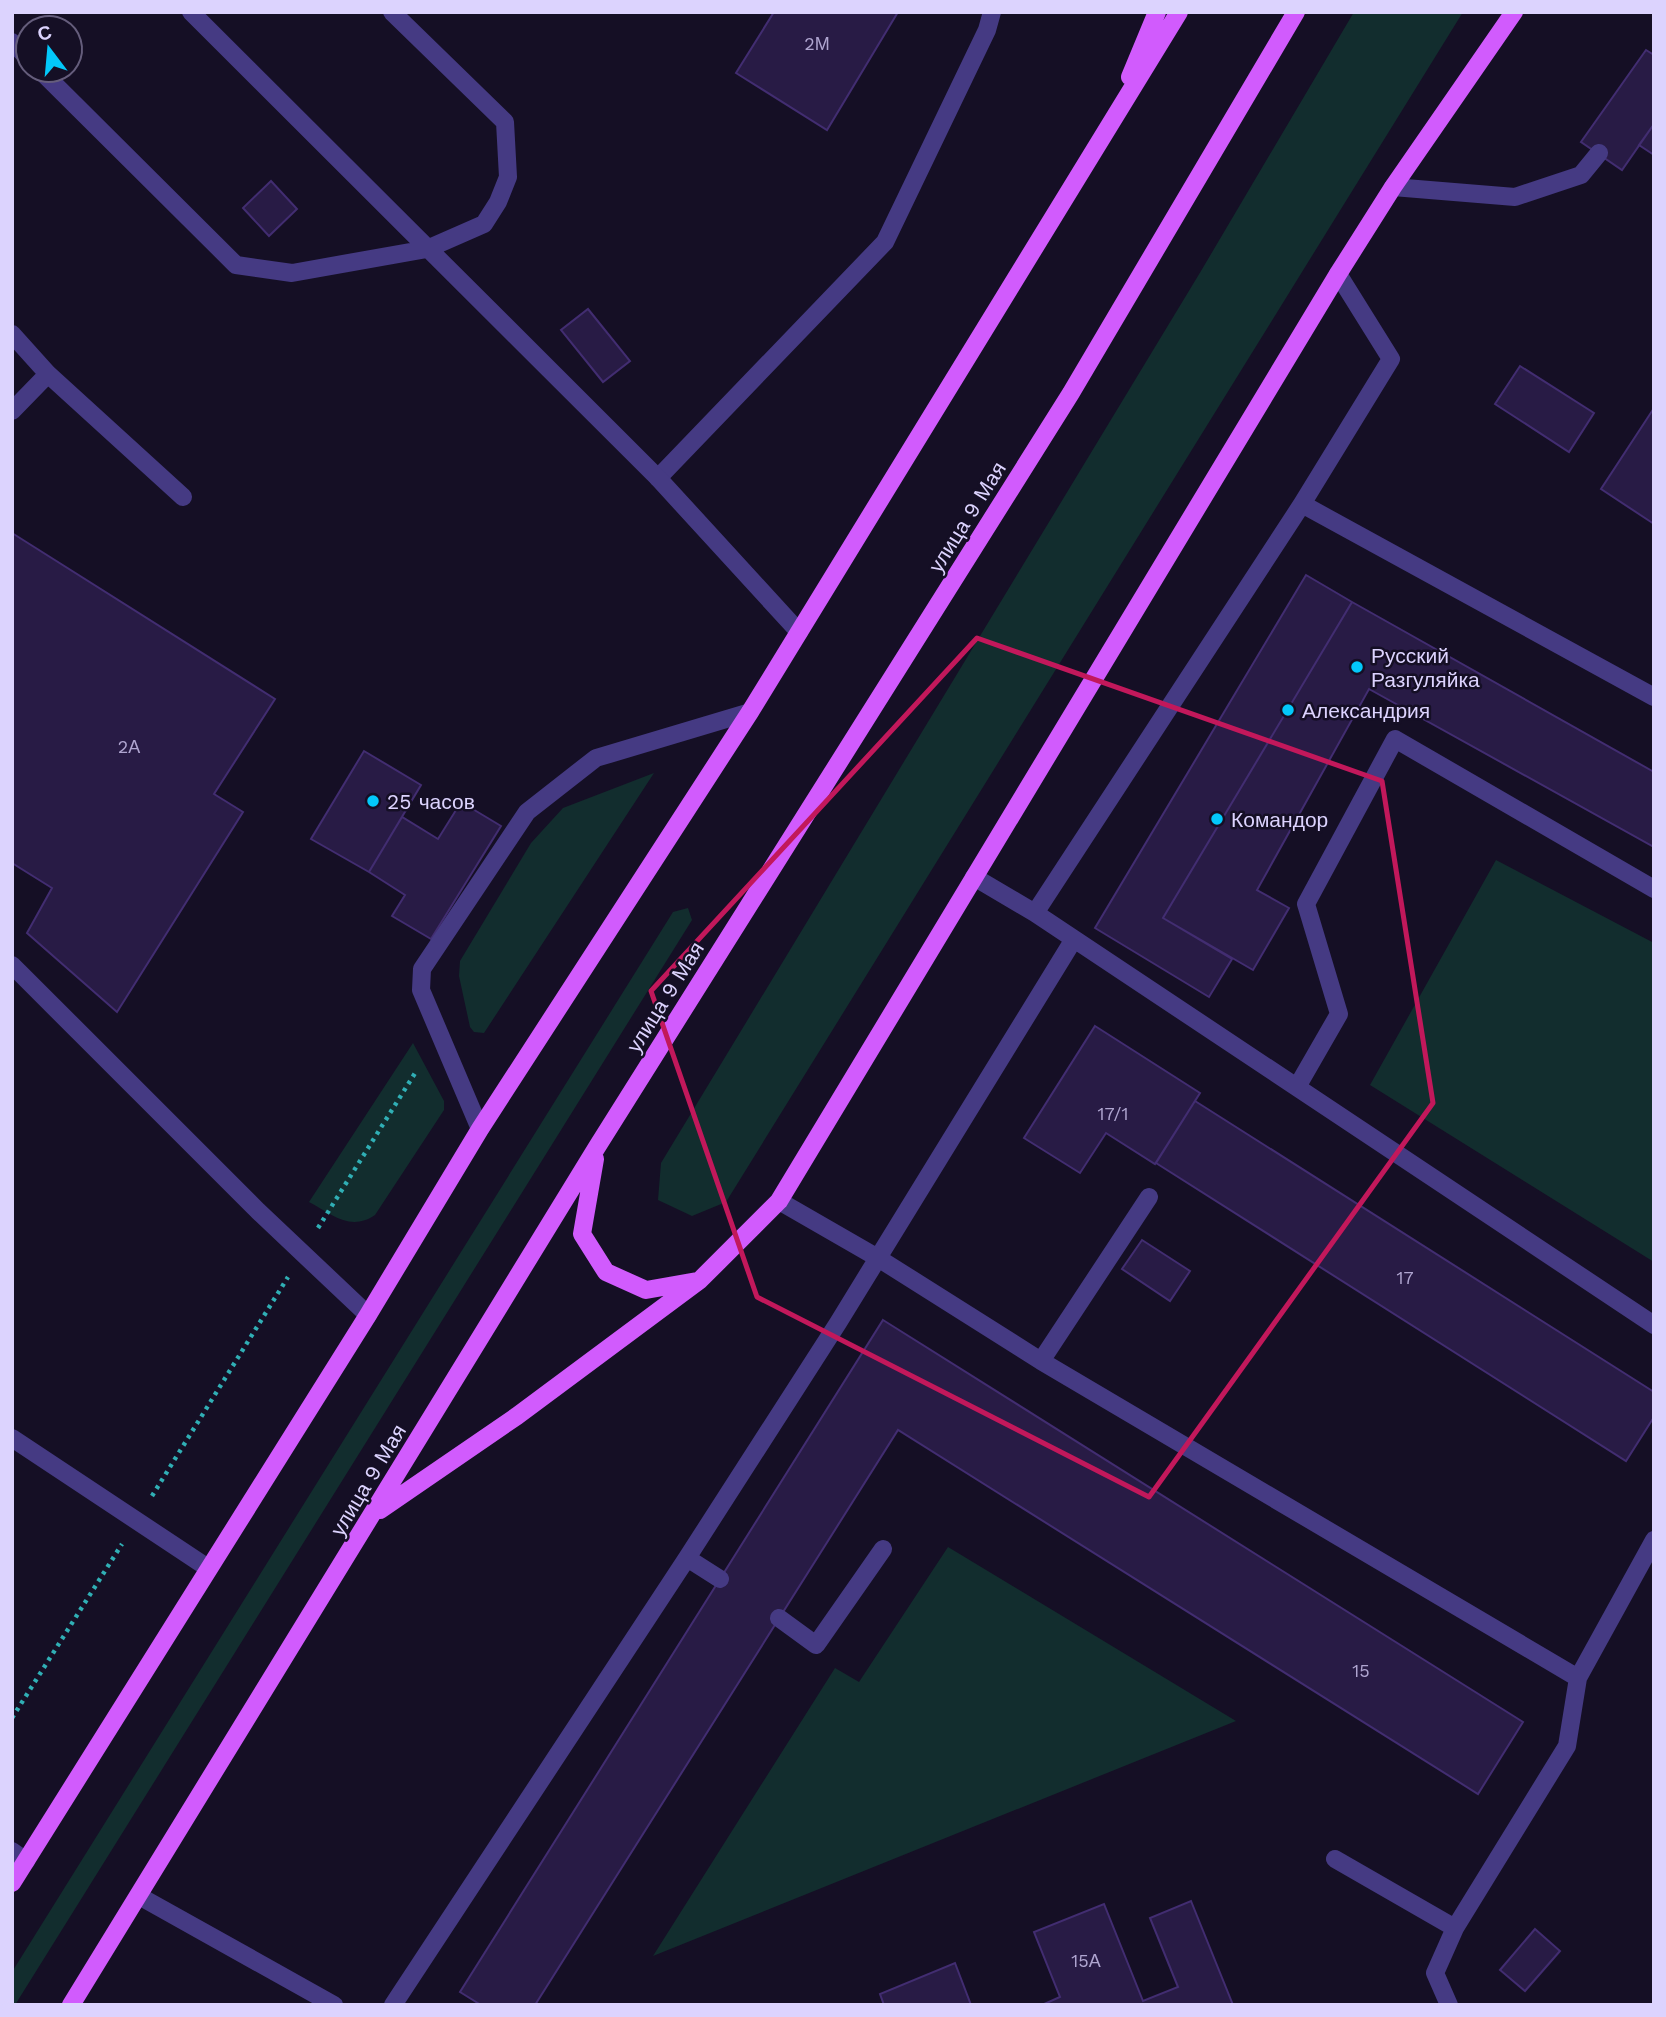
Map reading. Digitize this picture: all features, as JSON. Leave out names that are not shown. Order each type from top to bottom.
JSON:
[{"type":"main road","points":[[1104,136],[1157,12]]},
{"type":"main road","points":[[12,1883],[19,1856],[208,1568],[368,1315],[480,1129],[750,712],[1179,12]]},
{"type":"main road","name":"улица 9 Мая","points":[[71,2005],[597,1147],[1071,393],[1296,12]]},
{"type":"main road","points":[[374,1514],[517,1416],[700,1280],[779,1201],[1338,274],[1393,187],[1514,12]]},
{"type":"main road","points":[[597,1147],[582,1234],[606,1272],[646,1290],[700,1280]]},
{"type":"street","points":[[191,12],[658,478],[799,632]]},
{"type":"street","points":[[54,84],[236,265],[292,273],[427,249],[484,224],[498,202],[508,177],[505,122],[392,12]]},
{"type":"street","points":[[658,478],[885,242],[987,30],[992,12]]},
{"type":"street","points":[[1393,187],[1515,197],[1581,174],[1599,153]]},
{"type":"street","points":[[1035,913],[1302,504],[1391,359],[1338,274]]},
{"type":"street","points":[[12,334],[48,374],[183,497]]},
{"type":"street","points":[[12,411],[48,374]]},
{"type":"street","points":[[1302,504],[1654,697]]},
{"type":"street","points":[[480,1129],[421,990],[422,969],[527,812],[596,758],[750,712]]},
{"type":"street","points":[[1297,1087],[1339,1014],[1306,904],[1395,739],[1654,889]]},
{"type":"street","points":[[974,877],[1035,913],[1654,1325]]},
{"type":"street","points":[[399,2003],[878,1258],[1074,939]]},
{"type":"street","points":[[12,965],[258,1211],[368,1315]]},
{"type":"street","points":[[1041,1362],[1149,1197]]},
{"type":"street","points":[[779,1201],[878,1258],[1041,1362],[1578,1678]]},
{"type":"street","points":[[12,1438],[208,1568]]},
{"type":"street","points":[[1449,2005],[1435,1973],[1455,1928],[1567,1745],[1578,1678],[1654,1540]]},
{"type":"street","points":[[779,1618],[816,1644],[883,1549]]},
{"type":"street","points":[[687,1558],[720,1580]]},
{"type":"street","points":[[1335,1859],[1455,1928]]},
{"type":"street","points":[[139,1896],[334,2005]]},
{"type":"path","points":[[12,1718],[138,1520],[416,1070]]},
{"type":"highlighted area","points":[[977,638],[1382,781],[1433,1103],[1149,1497],[757,1297],[651,991]]},
{"type":"green space","points":[[1354,12],[1463,12],[726,1202],[692,1216],[658,1200],[661,1163],[1201,271]]},
{"type":"green space","points":[[654,773],[484,1033],[474,1032],[470,1027],[459,976],[460,961],[531,843],[563,808]]},
{"type":"green space","points":[[1496,860],[1654,943],[1654,1262],[1370,1085]]},
{"type":"green space","points":[[688,908],[692,920],[15,2005],[12,2005],[12,1972],[673,912]]},
{"type":"green space","points":[[413,1043],[444,1101],[444,1110],[375,1215],[357,1222],[333,1216],[309,1202]]},
{"type":"green space","points":[[948,1547],[1236,1721],[653,1956],[835,1668],[859,1682]]},
{"type":"building","points":[[774,12],[898,12],[827,130],[736,73]]},
{"type":"building","points":[[1646,50],[1654,55],[1654,124],[1622,170],[1581,142]]},
{"type":"building","points":[[1654,124],[1654,155],[1639,145]]},
{"type":"building","points":[[271,181],[297,209],[269,236],[243,208]]},
{"type":"building","points":[[588,309],[630,361],[603,382],[561,330]]},
{"type":"building","points":[[1520,366],[1594,413],[1569,452],[1495,404]]},
{"type":"building","points":[[1654,408],[1654,524],[1601,489]]},
{"type":"building","points":[[12,533],[275,699],[214,794],[243,812],[117,1012],[27,933],[52,888],[12,863]]},
{"type":"building","points":[[1306,575],[1352,602],[1163,918],[1232,959],[1209,997],[1095,928]]},
{"type":"building","points":[[1352,602],[1654,772],[1654,847],[1369,689],[1257,890],[1289,908],[1253,970],[1163,918]]},
{"type":"building","name":"25 часов","points":[[364,751],[421,785],[369,872],[311,839]]},
{"type":"building","points":[[461,802],[501,826],[431,939],[392,916],[405,895],[369,872],[402,817],[438,839]]},
{"type":"building","points":[[1095,1026],[1200,1093],[1155,1164],[1106,1133],[1080,1173],[1024,1138]]},
{"type":"building","points":[[1195,1101],[1654,1392],[1654,1417],[1626,1461],[1156,1163]]},
{"type":"building","points":[[1142,1240],[1190,1271],[1170,1301],[1122,1269]]},
{"type":"building","points":[[883,1320],[1523,1722],[1478,1794],[898,1430],[535,2005],[481,2005],[460,1992]]},
{"type":"building","points":[[1191,1901],[1233,2005],[1042,2005],[1060,1997],[1034,1932],[1104,1904],[1143,2001],[1178,1987],[1150,1918]]},
{"type":"building","points":[[1535,1929],[1560,1951],[1525,1991],[1500,1970]]},
{"type":"building","points":[[955,1963],[971,2005],[884,2005],[880,1994]]},
{"type":"place","name":"Русский Разгуляйка","points":[[1357,667]]},
{"type":"place","name":"Александрия","points":[[1288,710]]},
{"type":"place","name":"25 часов","points":[[373,801]]},
{"type":"place","name":"Командор","points":[[1217,819]]}]
